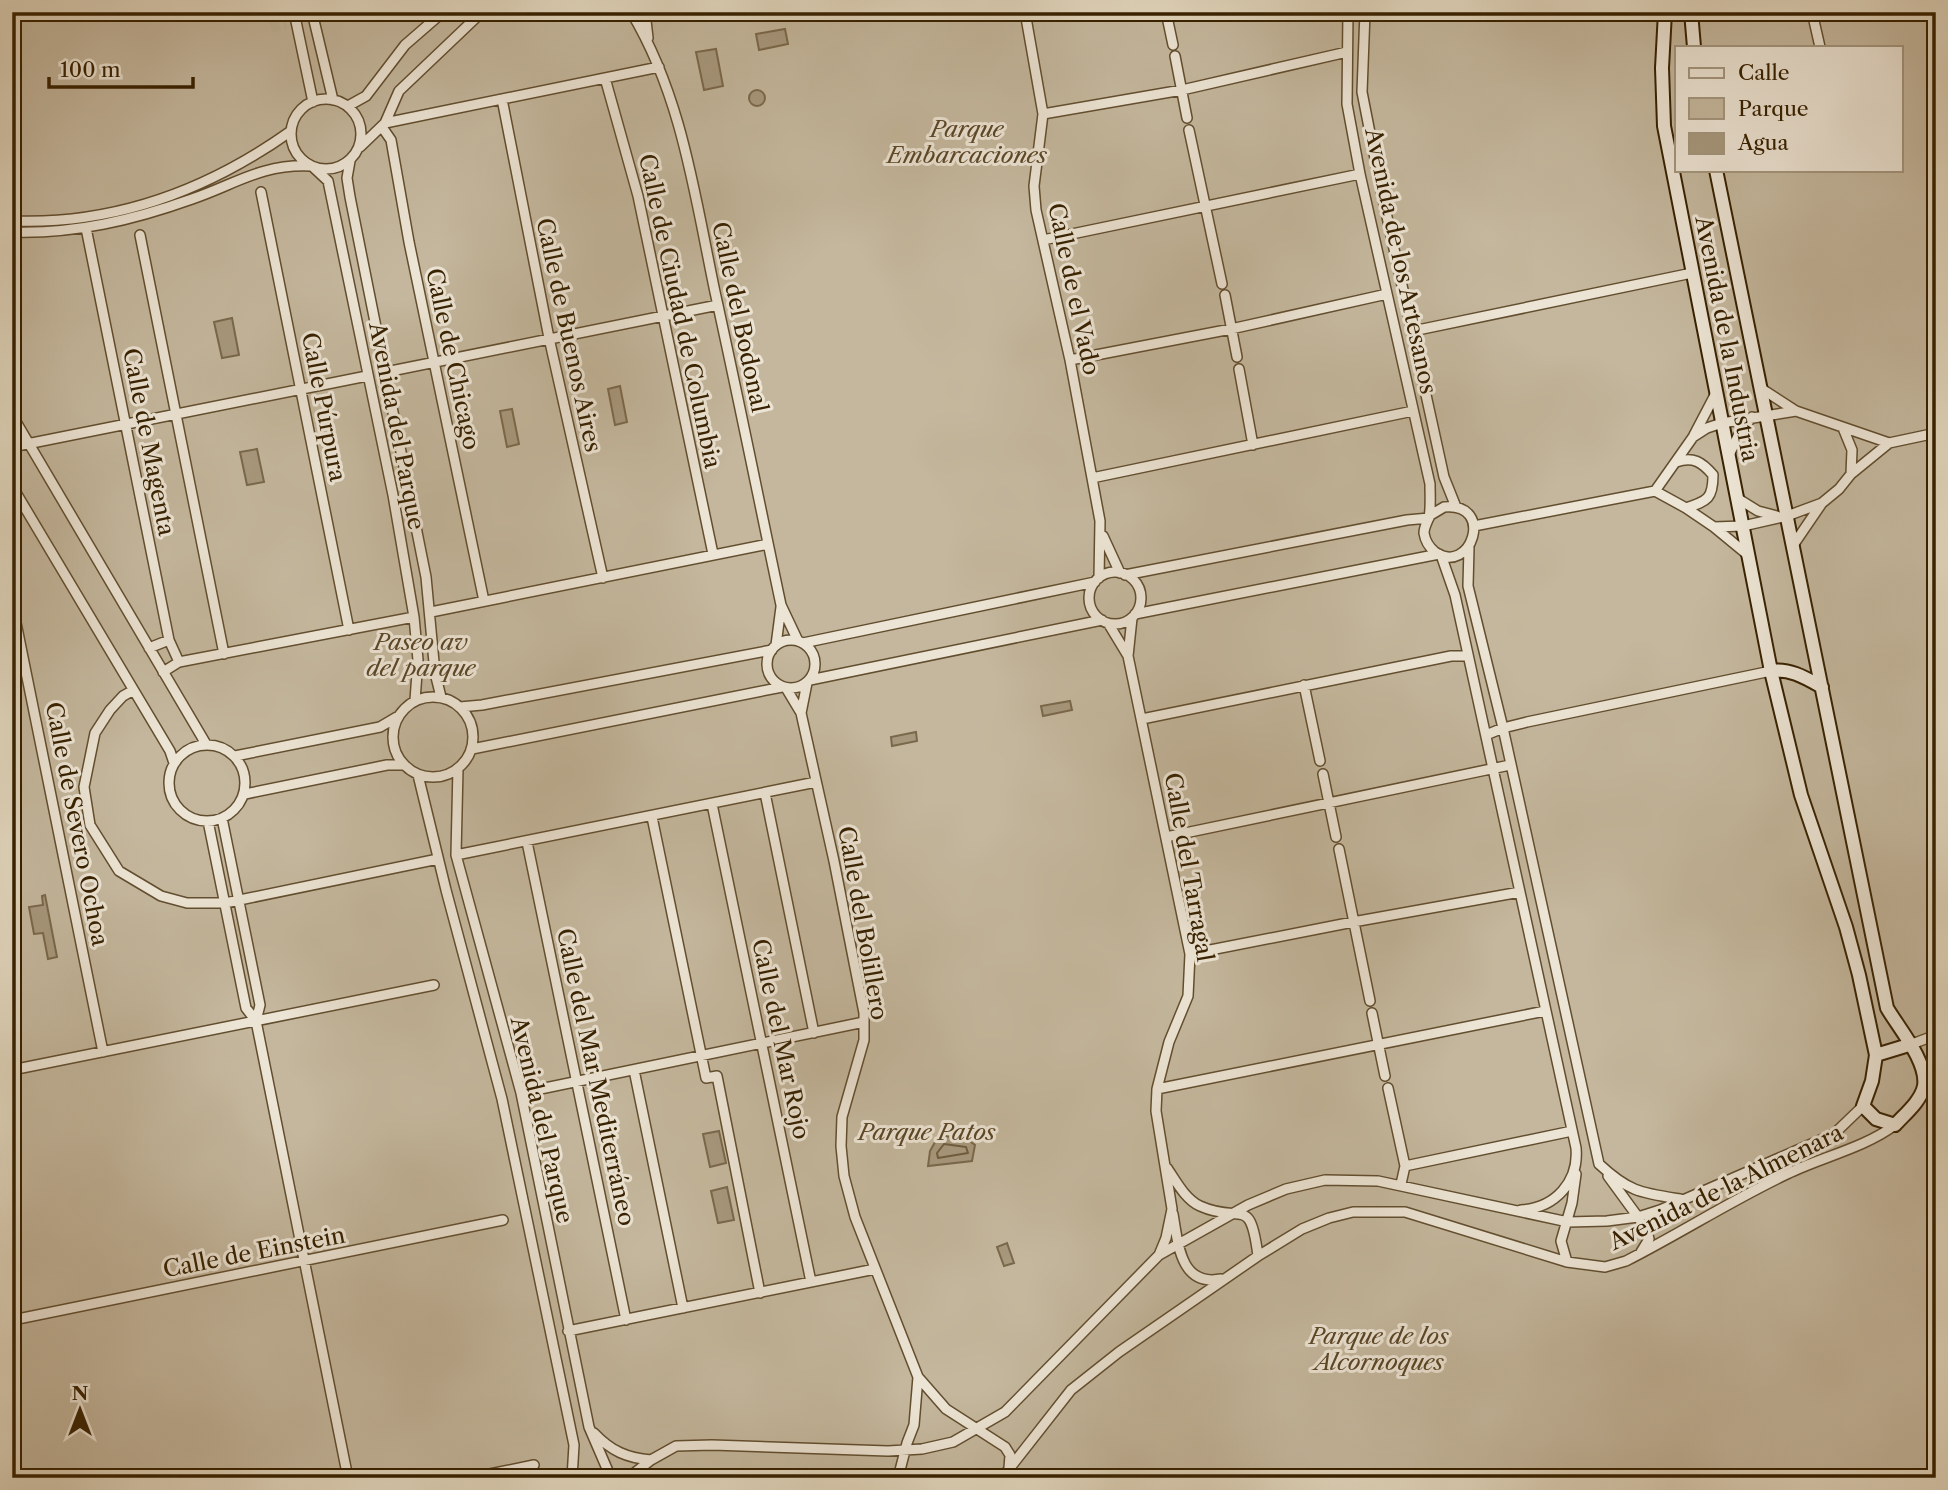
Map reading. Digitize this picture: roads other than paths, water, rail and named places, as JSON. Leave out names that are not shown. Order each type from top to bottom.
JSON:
[{"type":"street","points":[[312,12],[333,100]]},
{"type":"street","points":[[348,106],[366,96],[405,45],[443,12]]},
{"type":"street","points":[[12,232],[58,232],[86,228],[160,210],[262,170],[288,166],[332,169],[350,161],[359,148],[384,125],[399,92],[482,12]]},
{"type":"street","name":"Calle del Bodonal","points":[[631,12],[648,40],[659,66],[685,145],[781,605],[801,642]]},
{"type":"street","name":"Calle del Bodonal","points":[[645,12],[648,40]]},
{"type":"street","name":"Calle de el Vado","points":[[1025,12],[1043,114],[1034,186],[1036,210],[1070,360],[1101,531]]},
{"type":"street","points":[[1166,12],[1172,45]]},
{"type":"street","name":"Avenida de los Artesanos","points":[[1348,12],[1348,104],[1360,174],[1430,484],[1429,517]]},
{"type":"street","name":"Avenida de los Artesanos","points":[[1365,12],[1362,92],[1444,477],[1456,507]]},
{"type":"street","name":"Avenida de la Industria","points":[[1665,12],[1662,68],[1664,126],[1771,671],[1801,795],[1860,975],[1876,1055]]},
{"type":"street","points":[[1691,12],[1694,46]]},
{"type":"street","points":[[1812,12],[1820,46]]},
{"type":"street","points":[[289,17],[299,34],[313,102]]},
{"type":"street","points":[[289,17],[299,34]]},
{"type":"street","points":[[1043,114],[1182,90],[1347,52]]},
{"type":"street","points":[[1175,56],[1187,118]]},
{"type":"street","points":[[384,125],[659,66]]},
{"type":"street","name":"Calle de Ciudad de Columbia","points":[[605,78],[638,195],[713,554]]},
{"type":"street","name":"Calle de Buenos Aires","points":[[502,99],[549,338],[603,578]]},
{"type":"street","points":[[311,167],[296,153],[291,142],[291,131],[298,113],[313,102],[333,100],[348,106],[360,125],[362,137],[359,148]]},
{"type":"street","name":"Calle de Chicago","points":[[384,125],[391,140],[484,601]]},
{"type":"street","points":[[1189,130],[1222,284]]},
{"type":"street","points":[[12,221],[84,218],[155,203],[212,179],[264,150],[291,131]]},
{"type":"street","name":"Avenida del Parque","points":[[350,161],[347,178],[350,197],[426,577],[435,673],[441,697]]},
{"type":"street","name":"Avenida del Parque","points":[[311,167],[328,181],[393,495],[414,617],[418,660],[415,700]]},
{"type":"street","name":"Avenida de la Industria","points":[[1716,172],[1768,415],[1783,516],[1794,544],[1887,1008],[1912,1044],[1921,1066],[1924,1085]]},
{"type":"street","points":[[1043,240],[1360,174]]},
{"type":"street","name":"Calle Púrpura","points":[[261,192],[349,630]]},
{"type":"street","name":"Calle de Magenta","points":[[86,228],[169,640],[178,662]]},
{"type":"street","points":[[140,235],[224,654]]},
{"type":"street","points":[[1413,331],[1692,273]]},
{"type":"street","points":[[1070,360],[1231,329],[1387,294]]},
{"type":"street","points":[[1224,295],[1237,357]]},
{"type":"street","points":[[386,372],[718,305]]},
{"type":"street","points":[[1239,369],[1254,445]]},
{"type":"street","points":[[12,447],[368,376]]},
{"type":"street","points":[[1762,388],[1796,411],[1889,443]]},
{"type":"street","points":[[1655,491],[1693,437],[1716,393]]},
{"type":"street","points":[[1092,478],[1413,411]]},
{"type":"street","points":[[1693,437],[1722,423],[1796,411]]},
{"type":"street","points":[[12,415],[206,744]]},
{"type":"street","points":[[1728,454],[1752,417]]},
{"type":"street","points":[[1843,428],[1852,450],[1851,474]]},
{"type":"street","points":[[1794,544],[1822,503],[1839,489],[1851,474],[1889,443],[1936,433]]},
{"type":"street","points":[[1676,462],[1687,458],[1703,463],[1713,475],[1713,491],[1704,503],[1686,508]]},
{"type":"street","points":[[12,486],[170,751],[174,763]]},
{"type":"street","points":[[1474,526],[1655,491],[1714,527],[1748,555]]},
{"type":"street","points":[[1737,498],[1758,511],[1783,516]]},
{"type":"street","points":[[1714,527],[1743,526],[1822,503]]},
{"type":"street","points":[[1567,1262],[1560,1241],[1568,1222],[1577,1162],[1572,1131],[1455,595],[1440,554],[1429,547],[1426,541],[1425,525],[1438,509],[1456,507],[1468,514],[1474,526],[1469,547],[1468,586],[1503,728],[1599,1164],[1646,1228],[1649,1239],[1640,1254]]},
{"type":"street","points":[[460,707],[774,648],[790,640],[801,642],[1097,580],[1113,573],[1122,574],[1429,517]]},
{"type":"street","points":[[1101,531],[1122,574],[1132,579],[1140,591],[1141,600],[1133,616]]},
{"type":"street","points":[[1101,531],[1097,580],[1091,588],[1089,602],[1105,622]]},
{"type":"street","points":[[431,612],[768,544]]},
{"type":"street","points":[[472,749],[784,687],[793,688],[808,681],[1105,622],[1121,623],[1133,616],[1440,554],[1453,556],[1469,547]]},
{"type":"street","name":"Calle de Severo Ochoa","points":[[12,603],[103,1052]]},
{"type":"street","name":"Calle del Bodonal","points":[[774,648],[781,605]]},
{"type":"street","name":"Calle del Tarragal","points":[[1133,616],[1128,656],[1190,954],[1188,996],[1169,1042],[1157,1089],[1156,1111],[1178,1244]]},
{"type":"street","points":[[163,672],[178,662],[414,617]]},
{"type":"street","name":"Calle del Tarragal","points":[[1105,622],[1128,656]]},
{"type":"street","points":[[149,648],[169,640]]},
{"type":"street","points":[[801,642],[815,657],[816,666],[808,681],[802,713]]},
{"type":"street","points":[[774,648],[767,667],[770,676],[784,687],[802,713]]},
{"type":"street","points":[[1142,719],[1460,654],[1467,656]]},
{"type":"street","points":[[1486,735],[1503,728],[1771,671],[1794,673],[1822,687]]},
{"type":"street","points":[[1304,685],[1320,761]]},
{"type":"street","points":[[132,691],[110,710],[95,733],[84,788],[90,825],[119,871],[161,897],[187,903],[225,903],[438,859]]},
{"type":"street","points":[[235,756],[380,727],[415,700],[428,696],[441,697],[460,707],[472,726],[472,749],[467,760],[458,768],[439,777],[418,775],[403,765],[392,744],[397,716]]},
{"type":"street","name":"Calle del Bolillero","points":[[802,713],[834,861],[864,1022],[860,1058],[842,1117],[844,1176],[855,1217],[918,1377]]},
{"type":"street","points":[[206,744],[227,749],[235,756],[245,774],[244,794],[240,804],[222,818],[208,821],[186,814],[177,806],[169,785],[170,773],[184,751],[206,744]]},
{"type":"street","points":[[244,794],[387,765],[403,765]]},
{"type":"street","points":[[1166,837],[1510,765]]},
{"type":"street","name":"Avenida del Parque","points":[[458,768],[456,855],[521,1093],[589,1427],[611,1478]]},
{"type":"street","points":[[1323,774],[1336,837]]},
{"type":"street","name":"Avenida del Parque","points":[[418,775],[509,1130],[573,1445],[572,1478]]},
{"type":"street","points":[[456,855],[816,782]]},
{"type":"street","points":[[765,793],[814,1033]]},
{"type":"street","name":"Calle del Mar Rojo","points":[[712,804],[811,1282]]},
{"type":"street","points":[[652,817],[706,1078],[717,1076],[760,1293]]},
{"type":"street","points":[[222,818],[260,1005],[256,1021],[348,1478]]},
{"type":"street","points":[[208,821],[246,1008],[256,1021]]},
{"type":"street","name":"Calle del Mar Mediterráneo","points":[[527,842],[626,1320]]},
{"type":"street","points":[[1339,849],[1370,1001]]},
{"type":"street","points":[[1190,954],[1520,892]]},
{"type":"street","points":[[12,1070],[434,985]]},
{"type":"street","points":[[1157,1089],[1545,1011]]},
{"type":"street","points":[[1372,1013],[1385,1076]]},
{"type":"street","points":[[521,1093],[864,1022]]},
{"type":"street","points":[[1936,1035],[1876,1055],[1872,1081],[1863,1106],[1875,1119],[1895,1125],[1913,1105],[1936,1060]]},
{"type":"street","points":[[634,1070],[683,1308]]},
{"type":"street","points":[[1388,1088],[1405,1166],[1401,1184]]},
{"type":"street","name":"Avenida de la Almenara","points":[[628,1478],[651,1460],[676,1446],[905,1450],[953,1442],[1005,1412],[1159,1255],[1232,1214],[1286,1189],[1325,1180],[1378,1181],[1568,1222],[1638,1217],[1660,1210],[1834,1134],[1863,1106]]},
{"type":"street","name":"Avenida de la Almenara","points":[[1005,1474],[1071,1390],[1119,1352],[1302,1228],[1353,1212],[1380,1210],[1417,1215],[1567,1262],[1605,1267],[1640,1254],[1751,1191],[1822,1158],[1881,1136],[1895,1125]]},
{"type":"street","points":[[1405,1166],[1572,1131]]},
{"type":"street","points":[[1512,1210],[1538,1207],[1554,1199],[1566,1187],[1577,1162]]},
{"type":"street","points":[[1599,1164],[1617,1181],[1639,1193],[1682,1199]]},
{"type":"street","name":"Calle del Tarragal","points":[[1166,1165],[1187,1196],[1200,1206],[1232,1214]]},
{"type":"street","name":"Calle del Tarragal","points":[[1159,1255],[1167,1238],[1172,1209]]},
{"type":"street","points":[[1232,1214],[1245,1215],[1254,1224],[1258,1256]]},
{"type":"street","name":"Calle de Einstein","points":[[13,1320],[503,1220]]},
{"type":"street","points":[[1178,1244],[1183,1261],[1193,1275],[1211,1281],[1224,1279]]},
{"type":"street","points":[[568,1331],[875,1269]]},
{"type":"street","points":[[918,1377],[946,1409],[1005,1447],[1010,1455],[1005,1474]]},
{"type":"street","points":[[898,1478],[914,1425],[918,1377]]},
{"type":"street","points":[[589,1427],[601,1441],[629,1458],[651,1460]]},
{"type":"street","points":[[470,1478],[534,1465]]},
{"type":"water","points":[[785,29],[788,44],[759,50],[756,34]]},
{"type":"water","points":[[716,49],[723,86],[704,90],[696,52]]},
{"type":"water","points":[[757,90],[765,98],[757,106],[749,98]]},
{"type":"water","points":[[232,318],[239,355],[222,358],[214,322]]},
{"type":"water","points":[[620,386],[627,422],[615,425],[608,389]]},
{"type":"water","points":[[512,409],[519,444],[507,447],[500,411]]},
{"type":"water","points":[[257,449],[264,482],[247,485],[240,452]]},
{"type":"water","points":[[1070,701],[1072,710],[1043,716],[1041,706]]},
{"type":"water","points":[[916,732],[917,741],[892,746],[891,737]]},
{"type":"water","points":[[45,895],[57,957],[48,959],[43,933],[34,934],[29,907],[43,905],[42,896]]},
{"type":"water","points":[[719,1131],[726,1163],[710,1167],[703,1134]]},
{"type":"water","points":[[939,1135],[968,1140],[975,1145],[972,1161],[928,1166],[930,1151]]},
{"type":"water","points":[[727,1187],[734,1220],[718,1223],[711,1191]]},
{"type":"water","points":[[1007,1243],[1014,1263],[1004,1266],[997,1247]]},
{"type":"tunnel","points":[[269,20],[285,17]]},
{"type":"tunnel","points":[[271,28],[286,25]]},
{"type":"park label","name":"Parque Embarcaciones","points":[[967,142]]},
{"type":"park label","name":"Paseo av del parque","points":[[421,655]]},
{"type":"park label","name":"Parque Patos","points":[[927,1132]]},
{"type":"park label","name":"Parque de los Alcornoques","points":[[1379,1349]]}]
